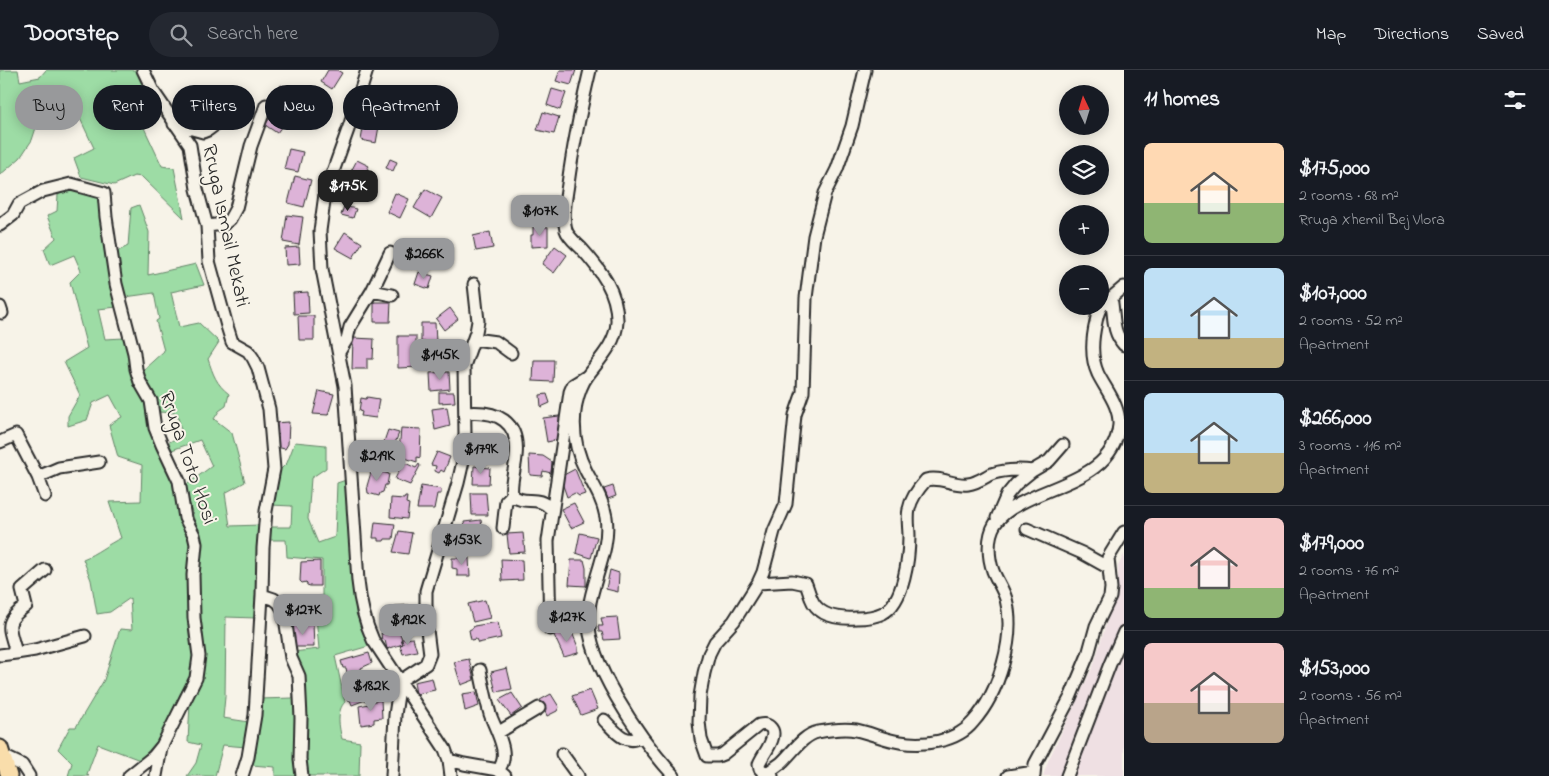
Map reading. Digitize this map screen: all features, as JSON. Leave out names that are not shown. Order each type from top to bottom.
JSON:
[{"type":"main road","points":[[2,752],[9,776]]},
{"type":"street","name":"Rruga Ismail Mekati","points":[[143,70],[153,91],[172,121]]},
{"type":"street","points":[[367,70],[325,194],[321,213],[320,249],[327,300],[334,324],[346,402],[349,465],[361,606],[365,623],[373,640],[438,739],[449,760],[451,776]]},
{"type":"street","points":[[590,70],[582,99],[571,166],[565,222],[567,232],[604,276],[614,300],[617,322],[615,334],[608,349],[586,377],[576,403],[574,435],[585,470],[603,505],[607,532],[602,560],[588,609],[589,634],[608,682],[641,736],[674,776]]},
{"type":"street","points":[[865,70],[852,126],[838,169],[825,193],[818,213],[806,298],[803,392],[795,415],[786,504],[774,531],[763,572],[758,583],[734,621],[715,642],[708,654],[700,696],[703,748],[707,756],[718,756],[730,750],[759,725],[768,725],[772,729],[773,734],[759,764],[760,769],[767,775],[807,737],[816,732],[854,730],[901,743],[917,743],[948,738],[972,725],[981,713],[994,688],[1010,632],[1006,598],[994,572],[990,555],[991,534],[1007,495],[1032,471],[1049,461],[1063,445]]},
{"type":"street","points":[[208,226],[224,224],[230,219],[236,208],[251,146],[265,108]]},
{"type":"street","name":"Rruga Ismail Mekati","points":[[179,130],[190,145],[196,189],[208,226],[209,261],[232,342],[248,352],[253,358],[258,368],[269,409],[274,469],[266,511],[263,548],[255,714],[248,757],[242,776]]},
{"type":"street","points":[[196,130],[203,132],[208,130]]},
{"type":"street","name":"Rruga Toto Hosi","points":[[0,225],[13,215],[19,204],[43,191],[66,184],[104,193],[116,284],[134,353],[136,369],[140,382],[151,401],[155,428],[179,480],[185,518],[194,535],[196,544],[193,575],[194,618],[198,642],[196,678],[162,746],[154,756],[129,776]]},
{"type":"street","points":[[339,352],[390,253]]},
{"type":"street","points":[[392,776],[395,714],[400,681],[426,664],[430,654],[426,622],[426,591],[464,457],[464,366],[474,340],[478,321],[474,284]]},
{"type":"street","points":[[995,524],[1012,507],[1037,494],[1073,481],[1088,473],[1096,467],[1114,445],[1119,423],[1117,411],[1098,373],[1092,346],[1098,311],[1103,302],[1124,287]]},
{"type":"street","points":[[372,291],[392,294]]},
{"type":"street","points":[[1111,298],[1114,329],[1118,338],[1124,344]]},
{"type":"street","points":[[474,340],[496,342],[511,353]]},
{"type":"street","points":[[550,629],[548,541],[551,509],[570,392],[573,385],[586,377]]},
{"type":"street","points":[[465,413],[475,412],[496,415],[504,419],[510,426],[516,445],[512,495],[506,501],[503,528]]},
{"type":"street","points":[[0,442],[16,435],[38,477],[45,496]]},
{"type":"street","points":[[38,477],[59,468],[99,462]]},
{"type":"street","points":[[758,583],[792,582],[806,584],[816,607],[826,614],[837,618],[868,618],[882,614],[890,608],[902,584],[908,550],[908,511],[911,500],[926,480],[967,484],[978,482],[991,474],[1032,471]]},
{"type":"street","points":[[512,495],[523,500],[542,501],[551,509]]},
{"type":"street","points":[[1027,529],[1082,553],[1109,568]]},
{"type":"street","points":[[1008,776],[1034,774],[1035,764],[1073,689],[1088,655],[1096,626],[1110,597],[1108,558],[1124,532]]},
{"type":"street","points":[[16,653],[10,620],[26,606],[22,590],[45,570]]},
{"type":"street","points":[[262,596],[279,603],[284,612],[291,658],[299,676],[302,776]]},
{"type":"street","points":[[1067,776],[1124,632]]},
{"type":"street","points":[[0,655],[35,650],[85,636]]},
{"type":"street","points":[[449,760],[502,773],[503,760],[499,732],[490,712],[480,670]]},
{"type":"street","points":[[499,732],[539,708]]},
{"type":"street","points":[[604,720],[626,739],[636,740],[641,736]]},
{"type":"street","points":[[156,776],[162,746]]},
{"type":"street","points":[[2,752],[22,765],[30,776]]},
{"type":"street","points":[[562,754],[578,776]]},
{"type":"shaded area","points":[[1124,554],[1124,776],[1043,776],[1048,761],[1094,664],[1118,584],[1118,566]]},
{"type":"green space","points":[[0,70],[18,70],[20,81],[40,77],[46,70],[138,70],[143,85],[93,85],[93,130],[145,130],[162,166],[174,168],[184,218],[142,177],[134,176],[114,185],[81,177],[74,158],[94,148],[83,125],[83,85],[15,85],[15,130],[35,130],[32,140],[20,158],[0,175]]},
{"type":"green space","points":[[66,190],[100,196],[117,307],[98,309],[105,339],[124,338],[133,377],[146,404],[177,487],[179,513],[191,548],[189,617],[194,671],[180,694],[159,739],[140,760],[98,744],[87,774],[89,776],[68,776],[72,763],[58,749],[70,727],[76,727],[104,680],[120,629],[132,630],[130,598],[110,612],[97,614],[91,580],[83,559],[121,538],[109,502],[141,501],[142,465],[118,457],[109,425],[122,417],[110,395],[93,403],[87,420],[68,426],[68,416],[80,395],[64,362],[87,348],[70,282],[81,271],[74,255],[50,265],[44,249],[56,238],[47,216],[57,211],[58,195]]},
{"type":"green space","points":[[139,205],[149,232],[148,275],[196,264],[204,285],[171,292],[179,327],[199,323],[219,342],[208,359],[213,374],[229,394],[226,406],[219,411],[214,419],[232,433],[245,482],[225,493],[230,526],[261,525],[256,618],[226,617],[223,718],[249,722],[246,747],[223,745],[215,776],[187,776],[196,763],[201,745],[188,742],[190,703],[201,675],[197,619],[198,534],[185,486],[212,466],[200,440],[169,451],[166,444],[182,435],[177,413],[158,412],[142,371],[164,351],[156,321],[159,319],[154,293],[125,297],[120,282],[116,252],[128,246],[131,208]]},
{"type":"green space","points":[[295,442],[326,445],[326,468],[311,478],[308,519],[318,543],[335,537],[337,483],[346,480],[356,613],[369,646],[335,656],[345,702],[339,714],[342,739],[360,742],[359,776],[275,776],[275,767],[252,765],[260,699],[293,698],[293,683],[301,670],[293,652],[319,649],[316,617],[291,621],[299,599],[322,596],[322,560],[287,557],[286,540],[268,540],[269,527],[291,527],[292,506],[271,505],[279,471],[287,463]]},
{"type":"building","points":[[328,70],[337,70],[342,73],[333,87],[333,85],[326,85],[321,82]]},
{"type":"building","points":[[560,70],[576,70],[571,85],[556,81]]},
{"type":"building","points":[[552,89],[566,93],[560,110],[547,105]]},
{"type":"building","points":[[543,112],[559,117],[554,134],[537,130]]},
{"type":"building","points":[[363,130],[378,130],[376,143],[361,140]]},
{"type":"building","points":[[289,149],[303,152],[298,172],[284,169]]},
{"type":"building","points":[[390,159],[397,162],[393,171],[386,168]]},
{"type":"building","points":[[357,160],[369,166],[360,183],[348,177]]},
{"type":"building","points":[[295,176],[311,180],[304,207],[288,203]]},
{"type":"building","points":[[425,189],[442,198],[431,218],[414,208]]},
{"type":"building","points":[[395,193],[409,199],[400,218],[387,212]]},
{"type":"building","points":[[344,206],[356,209],[353,218],[341,215]]},
{"type":"building","points":[[287,215],[303,217],[299,245],[283,242]]},
{"type":"building","points":[[533,227],[548,227],[548,246],[531,247]]},
{"type":"building","points":[[345,232],[362,243],[353,258],[335,248]]},
{"type":"building","points":[[490,232],[493,248],[476,251],[473,236]]},
{"type":"building","points":[[404,241],[421,249],[412,269],[395,261]]},
{"type":"building","points":[[555,246],[567,255],[554,273],[542,264]]},
{"type":"building","points":[[299,247],[300,264],[286,265],[285,248]]},
{"type":"building","points":[[419,272],[433,276],[429,289],[415,284]]},
{"type":"building","points":[[308,292],[309,313],[294,314],[293,293]]},
{"type":"building","points":[[374,302],[391,302],[390,322],[374,322]]},
{"type":"building","points":[[450,308],[458,319],[444,330],[436,319]]},
{"type":"building","points":[[298,316],[314,316],[314,340],[299,340]]},
{"type":"building","points":[[421,323],[435,323],[436,342],[421,342]]},
{"type":"building","points":[[398,336],[416,336],[416,345],[420,345],[420,367],[398,368]]},
{"type":"building","points":[[353,338],[374,339],[373,359],[367,359],[367,369],[352,369]]},
{"type":"building","points":[[534,360],[554,360],[553,382],[533,381]]},
{"type":"building","points":[[449,372],[450,389],[431,391],[430,373]]},
{"type":"building","points":[[319,391],[334,394],[328,415],[313,414]]},
{"type":"building","points":[[439,392],[454,392],[455,402],[439,403]]},
{"type":"building","points":[[547,394],[550,403],[541,407],[540,395]]},
{"type":"building","points":[[367,397],[379,399],[376,418],[361,416],[362,412],[359,411],[361,398],[366,399]]},
{"type":"building","points":[[447,407],[450,426],[435,430],[432,409]]},
{"type":"building","points":[[559,416],[560,431],[557,440],[547,442],[543,418]]},
{"type":"building","points":[[289,422],[288,444],[285,449],[272,446],[273,423]]},
{"type":"building","points":[[401,428],[421,429],[420,458],[417,457],[417,462],[402,457],[399,452]]},
{"type":"building","points":[[388,430],[399,433],[388,461],[378,459]]},
{"type":"building","points":[[484,443],[495,443],[496,455],[486,456]]},
{"type":"building","points":[[437,452],[450,457],[444,472],[441,470],[439,473],[435,471],[436,466],[431,465]]},
{"type":"building","points":[[529,455],[543,456],[552,462],[551,473],[543,471],[542,476],[530,475]]},
{"type":"building","points":[[403,462],[416,468],[419,464],[420,466],[410,485],[395,479]]},
{"type":"building","points":[[474,466],[490,468],[489,484],[473,484]]},
{"type":"building","points":[[372,469],[389,474],[387,485],[385,485],[383,492],[379,496],[368,493],[367,486]]},
{"type":"building","points":[[575,469],[585,494],[579,496],[575,493],[567,497],[560,477]]},
{"type":"building","points":[[421,486],[441,489],[441,494],[437,494],[434,509],[417,509]]},
{"type":"building","points":[[613,486],[616,496],[608,499],[604,489]]},
{"type":"building","points":[[471,493],[486,493],[488,515],[472,515]]},
{"type":"building","points":[[407,497],[406,503],[409,504],[407,519],[390,517],[391,498],[404,499]]},
{"type":"building","points":[[574,503],[584,522],[571,528],[561,509]]},
{"type":"building","points":[[481,520],[483,535],[466,538],[464,522]]},
{"type":"building","points":[[375,522],[395,524],[393,539],[378,541],[378,538],[373,538]]},
{"type":"building","points":[[399,531],[412,533],[408,554],[393,552]]},
{"type":"building","points":[[523,533],[525,552],[509,553],[507,534]]},
{"type":"building","points":[[580,533],[597,537],[591,558],[576,553]]},
{"type":"building","points":[[452,558],[469,558],[470,576],[457,576],[457,569],[452,568]]},
{"type":"building","points":[[501,559],[522,560],[523,580],[502,581]]},
{"type":"building","points":[[571,560],[584,560],[586,586],[569,585]]},
{"type":"building","points":[[320,561],[320,586],[310,586],[306,582],[302,583],[300,581],[301,562]]},
{"type":"building","points":[[610,570],[619,573],[618,592],[606,589]]},
{"type":"building","points":[[485,600],[490,618],[473,622],[468,604]]},
{"type":"building","points":[[409,605],[410,618],[395,619],[395,606]]},
{"type":"building","points":[[617,617],[620,639],[604,640],[598,626],[603,626],[601,618]]},
{"type":"building","points":[[498,622],[501,638],[478,643],[476,639],[471,640],[469,630],[474,626]]},
{"type":"building","points":[[313,623],[314,647],[293,647],[292,626]]},
{"type":"building","points":[[399,628],[403,644],[387,649],[385,640],[382,641],[381,633]]},
{"type":"building","points":[[571,630],[578,647],[578,653],[564,657],[553,633]]},
{"type":"building","points":[[413,638],[417,651],[403,654],[400,645],[403,644],[401,639]]},
{"type":"building","points":[[369,653],[372,663],[361,668],[362,678],[349,681],[346,668],[343,668],[341,661]]},
{"type":"building","points":[[469,659],[474,680],[461,685],[454,662]]},
{"type":"building","points":[[507,668],[512,689],[496,692],[491,672]]},
{"type":"building","points":[[432,678],[435,690],[416,694],[414,682]]},
{"type":"building","points":[[363,682],[365,700],[352,705],[350,700],[348,700],[347,685]]},
{"type":"building","points":[[590,690],[598,709],[581,715],[572,696]]},
{"type":"building","points":[[476,692],[479,706],[465,711],[462,694]]},
{"type":"building","points":[[512,693],[522,708],[511,716],[499,700]]},
{"type":"building","points":[[551,694],[559,707],[557,711],[547,716],[540,700]]},
{"type":"building","points":[[381,700],[382,718],[374,719],[374,723],[361,725],[359,706]]}]
